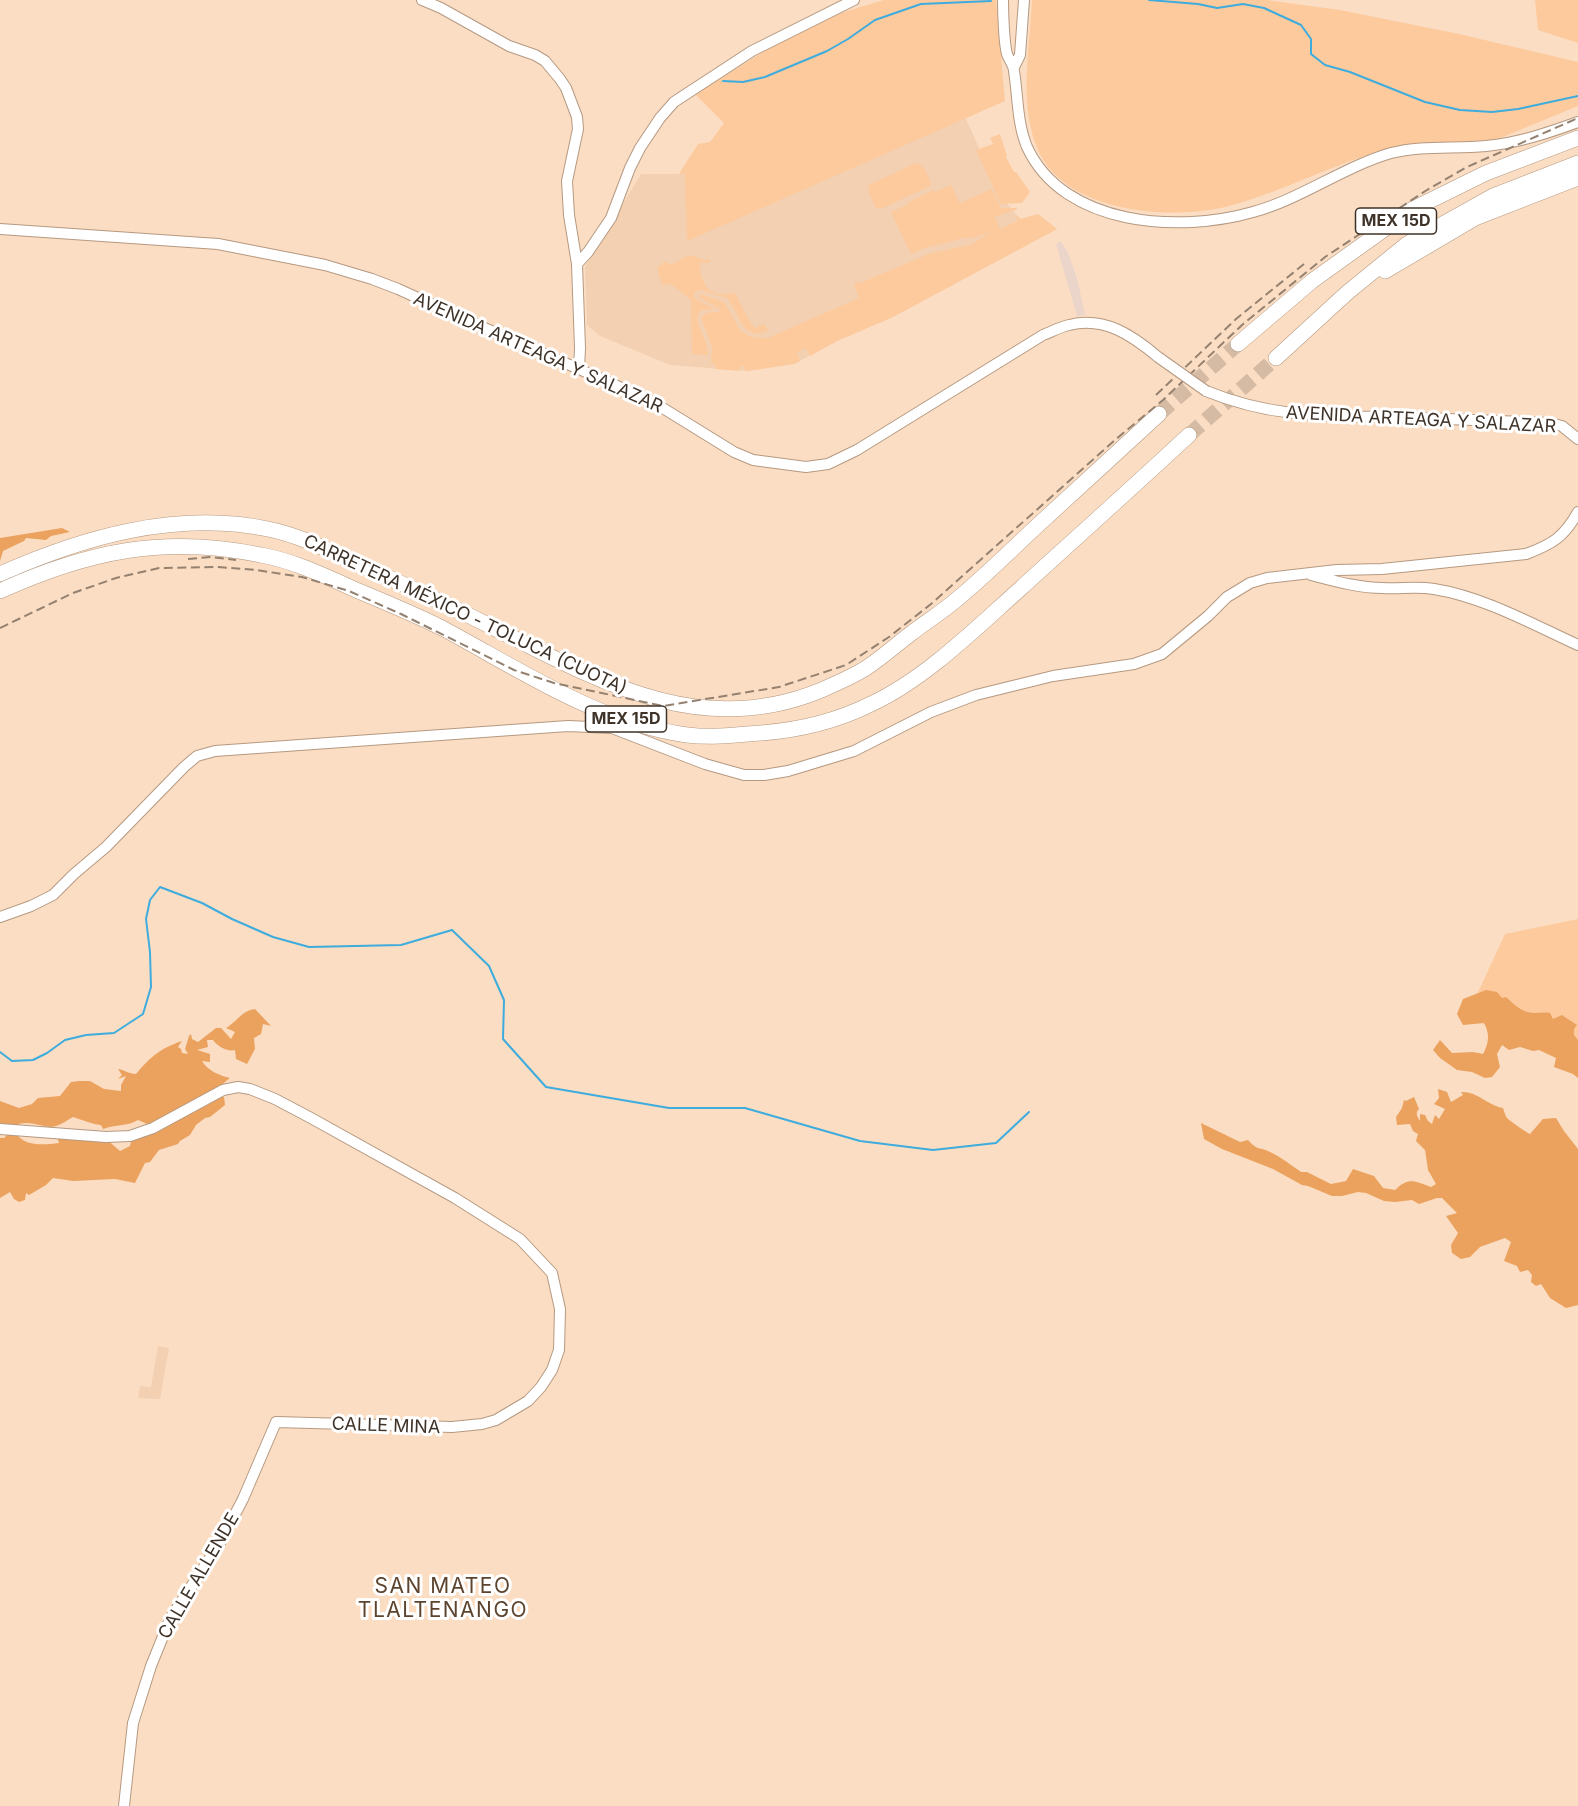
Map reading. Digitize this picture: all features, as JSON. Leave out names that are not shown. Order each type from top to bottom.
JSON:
[{"type":"highway","name":"MEX 15D","points":[[1238,344],[1312,281],[1412,210],[1486,173],[1578,138]]},
{"type":"highway","name":"MEX 15D","points":[[1276,358],[1348,292],[1407,244],[1493,196],[1578,163]]},
{"type":"highway","points":[[1348,292],[1475,218],[1578,178]]},
{"type":"highway","name":"CARRETERA MÉXICO - TOLUCA (CUOTA)","points":[[0,574],[77,543],[147,528],[193,522],[260,527],[301,539],[409,586],[607,683],[686,707],[743,709],[780,703],[816,692],[867,667],[956,601],[1159,414]]},
{"type":"highway","name":"CARRETERA MÉXICO - TOLUCA (CUOTA)","points":[[0,591],[79,560],[129,549],[174,546],[262,555],[288,562],[402,609],[554,688],[629,720],[689,735],[735,735],[780,731],[842,717],[874,703],[903,686],[967,637],[1189,435]]},
{"type":"street","points":[[422,0],[466,21],[509,46],[545,61],[566,88],[577,117],[578,129],[567,181],[568,207],[577,264],[579,369]]},
{"type":"street","points":[[577,264],[611,218],[640,148],[674,102],[752,51],[854,0]]},
{"type":"street","points":[[1003,0],[1007,54],[1014,67],[1020,121],[1027,146],[1051,181],[1082,202],[1107,213],[1179,223],[1219,220],[1255,212],[1390,154],[1408,150],[1506,144],[1529,139],[1578,122]]},
{"type":"street","points":[[1014,67],[1020,55],[1024,0]]},
{"type":"street","name":"AVENIDA ARTEAGA Y SALAZAR","points":[[0,229],[218,244],[325,265],[398,289],[653,402],[734,452],[753,460],[806,467],[828,464],[857,450],[1043,335],[1070,325],[1091,323],[1109,325],[1128,334],[1206,391],[1237,403],[1280,412],[1316,416],[1550,423],[1562,426],[1578,439]]},
{"type":"street","points":[[0,917],[53,895],[106,847],[184,767],[197,756],[215,751],[568,726],[612,728],[726,771],[744,775],[764,775],[788,771],[854,751],[931,712],[976,695],[1053,676],[1134,664],[1162,654],[1234,592],[1250,583],[1267,578],[1337,570],[1382,568],[1526,554],[1544,548],[1562,536],[1578,512]]},
{"type":"street","points":[[1382,568],[1382,588]]},
{"type":"street","points":[[1305,574],[1382,588],[1436,589],[1482,602],[1578,645]]},
{"type":"street","name":"CALLE MINA","points":[[0,1130],[106,1137],[130,1136],[153,1128],[223,1090],[238,1087],[250,1089],[311,1118],[488,1218],[520,1239],[552,1273],[560,1309],[558,1350],[552,1370],[541,1388],[528,1401],[496,1420],[452,1427],[276,1422]]},
{"type":"street","name":"CALLE ALLENDE","points":[[124,1806],[133,1722],[151,1666],[173,1614],[243,1499],[276,1422]]},
{"type":"shaded area","points":[[884,0],[996,0],[1005,101],[687,241],[685,174],[679,174],[698,144],[710,142],[724,123],[695,94],[765,51],[837,14]]},
{"type":"shaded area","points":[[1032,0],[1266,0],[1340,10],[1459,34],[1578,62],[1578,106],[1493,141],[1388,149],[1233,205],[1181,212],[1151,212],[1122,207],[1094,199],[1069,186],[1049,168],[1036,145],[1031,128],[1027,92]]},
{"type":"shaded area","points":[[1535,0],[1578,0],[1578,43],[1538,30]]},
{"type":"shaded area","points":[[965,117],[999,192],[1009,206],[1020,219],[1038,214],[1057,229],[891,318],[837,341],[794,364],[747,371],[670,365],[600,336],[587,325],[585,267],[641,174],[685,174],[688,240]]},
{"type":"shaded area","points":[[1000,134],[1006,157],[1014,172],[1030,192],[1022,203],[1001,204],[976,150],[993,144],[990,138]]},
{"type":"shaded area","points":[[916,163],[922,165],[931,182],[930,186],[881,209],[876,208],[868,190],[869,185]]},
{"type":"shaded area","points":[[951,185],[963,210],[960,203],[992,189],[1001,208],[1018,208],[995,217],[1000,229],[1018,221],[1016,217],[1018,216],[1021,219],[1038,214],[1057,229],[893,317],[837,341],[810,356],[806,348],[797,353],[800,361],[794,364],[747,371],[745,371],[745,366],[740,366],[739,371],[715,369],[715,364],[711,364],[712,347],[701,318],[706,313],[719,312],[720,309],[700,298],[700,294],[724,302],[740,330],[751,337],[768,338],[859,298],[854,284],[858,282],[863,282],[931,253],[970,245],[991,232],[927,247],[911,254],[891,212],[933,190],[935,192]]},
{"type":"shaded area","points":[[1061,241],[1077,278],[1085,315],[1077,316],[1056,244]]},
{"type":"shaded area","points":[[689,255],[705,260],[710,259],[709,263],[700,262],[702,278],[707,287],[715,293],[735,293],[751,324],[756,328],[764,324],[768,331],[752,333],[742,324],[727,298],[701,290],[696,291],[695,299],[715,309],[701,310],[698,315],[708,355],[692,354],[691,300],[671,284],[662,285],[657,268],[665,261],[671,265]]},
{"type":"shaded area","points":[[62,528],[70,532],[51,536],[46,540],[26,538],[3,551],[0,561],[0,538]]},
{"type":"shaded area","points":[[1578,919],[1578,1067],[1467,1016],[1505,934]]},
{"type":"shaded area","points":[[1486,990],[1497,992],[1502,998],[1506,997],[1518,1008],[1534,1013],[1550,1013],[1553,1019],[1562,1015],[1577,1025],[1574,1035],[1578,1040],[1578,1078],[1554,1067],[1556,1058],[1539,1050],[1533,1051],[1520,1047],[1509,1050],[1502,1045],[1497,1054],[1500,1067],[1492,1077],[1485,1078],[1472,1072],[1457,1070],[1440,1058],[1433,1050],[1440,1040],[1452,1053],[1483,1054],[1488,1038],[1484,1023],[1463,1025],[1457,1014],[1463,999]]},
{"type":"shaded area","points":[[255,1009],[271,1026],[263,1024],[261,1034],[254,1038],[255,1049],[247,1064],[236,1059],[235,1050],[222,1048],[213,1040],[207,1040],[208,1047],[197,1050],[210,1054],[210,1062],[202,1061],[207,1067],[230,1078],[215,1090],[204,1094],[204,1100],[213,1095],[224,1097],[225,1105],[196,1125],[190,1135],[178,1144],[159,1150],[150,1162],[145,1163],[135,1183],[115,1179],[73,1181],[53,1178],[29,1195],[26,1193],[25,1200],[19,1202],[10,1192],[0,1198],[0,1138],[4,1138],[10,1132],[15,1132],[29,1143],[40,1144],[59,1143],[57,1137],[98,1132],[120,1151],[130,1146],[132,1137],[152,1126],[138,1120],[103,1129],[101,1125],[73,1117],[53,1127],[27,1123],[19,1124],[17,1127],[0,1125],[0,1101],[19,1108],[32,1104],[38,1098],[60,1096],[71,1082],[79,1081],[90,1081],[104,1089],[121,1091],[121,1085],[126,1076],[118,1079],[122,1075],[118,1069],[136,1074],[156,1054],[182,1041],[178,1047],[182,1053],[188,1054],[185,1049],[191,1034],[192,1039],[198,1042],[216,1028],[221,1028],[231,1039],[235,1032],[226,1028],[243,1014]]},
{"type":"shaded area","points":[[1438,1089],[1447,1092],[1451,1102],[1463,1095],[1461,1092],[1467,1092],[1503,1108],[1507,1118],[1530,1134],[1543,1119],[1556,1118],[1578,1149],[1578,1305],[1566,1308],[1550,1298],[1541,1284],[1536,1286],[1531,1282],[1532,1275],[1528,1270],[1520,1272],[1517,1266],[1504,1261],[1511,1242],[1505,1238],[1480,1247],[1470,1257],[1461,1259],[1452,1253],[1451,1245],[1458,1233],[1446,1216],[1457,1213],[1442,1198],[1419,1204],[1412,1200],[1384,1201],[1358,1192],[1332,1196],[1302,1185],[1273,1169],[1222,1149],[1204,1139],[1201,1123],[1240,1142],[1248,1140],[1301,1172],[1307,1172],[1331,1184],[1346,1181],[1353,1169],[1374,1176],[1383,1188],[1395,1190],[1404,1183],[1412,1181],[1431,1187],[1436,1184],[1428,1170],[1425,1150],[1416,1141],[1418,1134],[1413,1131],[1410,1124],[1397,1125],[1396,1117],[1404,1100],[1414,1097],[1419,1109],[1417,1115],[1420,1121],[1420,1114],[1425,1115],[1432,1124],[1435,1115],[1439,1119],[1445,1109],[1434,1104],[1439,1098]]},
{"type":"shaded area","points":[[158,1346],[169,1348],[160,1399],[138,1398],[140,1386],[151,1387]]},
{"type":"waterway","points":[[1149,0],[1217,8],[1243,4],[1264,8],[1301,25],[1311,39],[1311,54],[1325,65],[1350,72],[1425,102],[1460,110],[1492,112],[1518,109],[1578,96]]},
{"type":"waterway","points":[[723,81],[743,82],[765,77],[827,51],[875,20],[921,4],[991,1]]},
{"type":"waterway","points":[[0,1052],[12,1061],[33,1060],[65,1040],[86,1035],[114,1033],[143,1014],[151,987],[146,919],[150,900],[160,887],[202,903],[273,937],[309,947],[401,945],[452,930],[489,966],[504,1000],[503,1039],[546,1087],[669,1108],[745,1108],[860,1141],[933,1150],[996,1143],[1029,1112]]},
{"type":"tunnel","points":[[1159,414],[1238,344]]},
{"type":"tunnel","points":[[1189,435],[1276,358]]},
{"type":"railway","points":[[0,628],[73,593],[116,578],[159,568],[218,567],[302,577],[349,591],[514,670],[554,683],[663,706],[779,687],[846,665],[889,637],[931,604],[1163,400],[1242,325],[1325,257],[1427,190],[1467,167],[1578,118]]},
{"type":"railway","points":[[1156,395],[1236,319],[1304,264]]},
{"type":"railway","points":[[188,559],[211,557],[236,560]]},
{"type":"district","name":"SAN MATEO TLALTENANGO","points":[[443,1599]]}]
